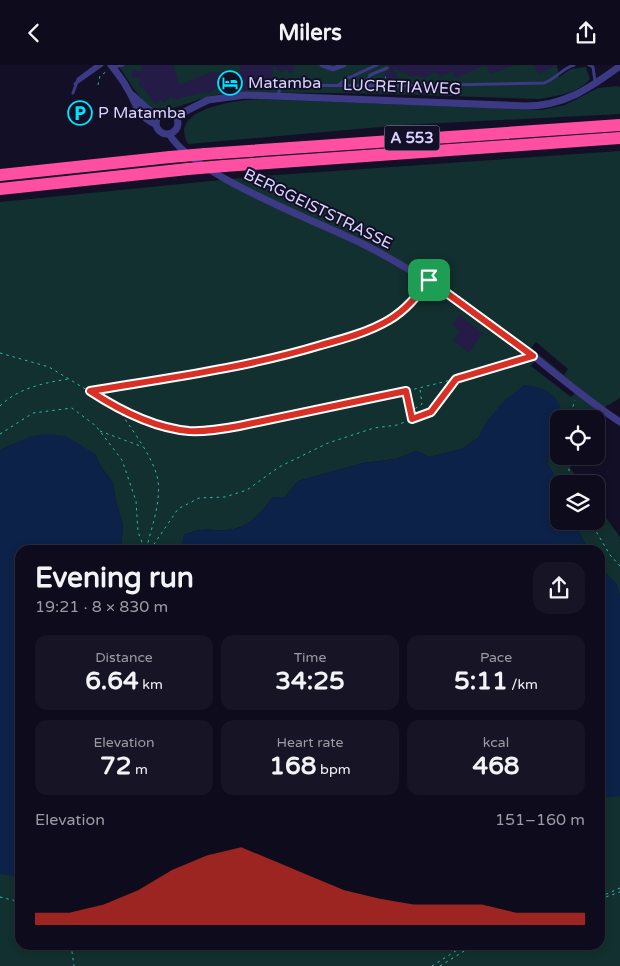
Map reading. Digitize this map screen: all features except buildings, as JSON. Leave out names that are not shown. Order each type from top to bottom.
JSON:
[{"type":"highway","name":"A 553","points":[[0,175],[205,154],[407,138],[620,125]]},
{"type":"highway","name":"A 553","points":[[0,189],[224,166],[620,139]]},
{"type":"street","points":[[322,65],[333,69],[344,65]]},
{"type":"street","name":"BERGGEISTSTRASSE","points":[[112,66],[130,93],[156,120],[161,133],[169,134],[176,145],[196,161],[223,178],[365,245],[429,280],[510,337],[577,392],[620,422]]},
{"type":"street","name":"LUCRETIAWEG","points":[[176,116],[208,100],[246,95],[537,106],[567,100],[596,84],[620,66]]},
{"type":"street","points":[[156,120],[164,112],[176,116],[178,125],[169,134]]},
{"type":"lane","points":[[73,93],[78,79],[96,65]]},
{"type":"lane","points":[[75,84],[102,65]]},
{"type":"lane","points":[[112,66],[123,65]]},
{"type":"lane","points":[[339,85],[344,79],[377,65]]},
{"type":"lane","points":[[278,97],[280,87],[283,85],[359,86],[373,84],[395,86],[544,83],[551,81],[563,66],[574,65]]},
{"type":"lane","points":[[592,65],[596,84]]},
{"type":"lane","points":[[359,86],[374,72],[387,68]]},
{"type":"lane","points":[[321,78],[321,85]]},
{"type":"lane","points":[[369,78],[373,84]]},
{"type":"lane","points":[[393,81],[395,86]]},
{"type":"path","points":[[98,85],[101,75],[112,66]]},
{"type":"path","points":[[373,84],[386,77]]},
{"type":"path","points":[[90,391],[187,377],[272,360],[344,338],[388,321],[412,303],[429,280]]},
{"type":"path","points":[[0,353],[49,367],[117,409],[163,425],[189,431],[214,430],[420,388],[533,356]]},
{"type":"path","points":[[0,406],[20,392],[40,384],[68,379]]},
{"type":"path","points":[[153,545],[178,509],[199,498],[225,497],[246,490],[279,467],[328,443],[374,428],[397,425],[431,412],[456,379]]},
{"type":"path","points":[[410,412],[422,403],[420,388]]},
{"type":"path","points":[[406,391],[412,419]]},
{"type":"path","points":[[572,410],[577,392]]},
{"type":"path","points":[[0,434],[33,413],[72,409],[99,430],[122,460],[136,501],[138,532],[143,545]]},
{"type":"path","points":[[117,409],[144,448],[158,480],[155,514],[146,545]]},
{"type":"path","points":[[99,430],[144,448]]},
{"type":"path","points":[[595,530],[604,545]]},
{"type":"path","points":[[605,546],[620,567]]},
{"type":"path","points":[[605,896],[620,888]]},
{"type":"path","points":[[605,896],[620,891]]},
{"type":"path","points":[[0,897],[15,901]]},
{"type":"path","points":[[72,950],[74,966]]},
{"type":"path","points":[[432,966],[457,950]]},
{"type":"path","points":[[438,962],[440,966],[466,950]]},
{"type":"green space","points":[[118,65],[557,65],[559,77],[571,69],[586,67],[590,79],[574,91],[540,99],[342,93],[224,94],[206,97],[162,110],[154,109],[144,102]]},
{"type":"green space","points":[[620,87],[620,114],[403,125],[188,144],[184,132],[187,122],[196,114],[208,108],[236,101],[259,99],[542,110],[565,105],[598,88]]},
{"type":"green space","points":[[620,151],[620,398],[605,407],[589,410],[559,410],[560,406],[524,385],[488,420],[478,438],[462,449],[429,457],[416,451],[396,459],[363,463],[298,481],[285,497],[273,497],[246,524],[234,529],[198,530],[191,532],[184,535],[182,545],[121,545],[123,525],[113,483],[101,467],[95,454],[13,444],[0,450],[0,202],[262,176]],"holes":[[[536,342],[568,369],[564,375],[531,348]],[[535,361],[575,393],[571,397],[531,366]]]},
{"type":"green space","points":[[550,449],[550,465],[571,465],[570,468],[575,475],[554,475],[547,463]]},
{"type":"green space","points":[[605,516],[620,537],[620,596],[616,583],[605,573],[605,545],[586,545],[578,530],[605,530]]},
{"type":"green space","points":[[605,792],[620,793],[620,966],[0,966],[0,874],[15,870],[15,950],[605,950]]},
{"type":"water","points":[[524,385],[546,390],[554,396],[560,406],[559,410],[550,410],[550,449],[547,463],[554,475],[550,475],[550,530],[578,530],[586,545],[182,545],[184,535],[191,532],[198,530],[234,529],[246,524],[273,497],[285,497],[298,481],[363,463],[396,459],[416,451],[429,457],[462,449],[478,438],[488,420],[502,403]]},
{"type":"water","points":[[48,434],[66,436],[95,454],[101,467],[113,483],[123,525],[121,545],[15,545],[15,876],[0,874],[0,450],[31,436]]},
{"type":"water","points":[[605,573],[616,583],[620,596],[620,796],[605,798]]},
{"type":"place","name":"Matamba","points":[[230,83]]},
{"type":"place","name":"P Matamba","points":[[80,113]]},
{"type":"route","points":[[429,280],[510,337],[533,356],[482,373],[456,379],[431,412],[412,419],[406,391],[239,426],[189,431],[163,425],[117,409],[90,391],[187,377],[272,360],[344,338],[388,321],[412,303],[429,280]]}]
